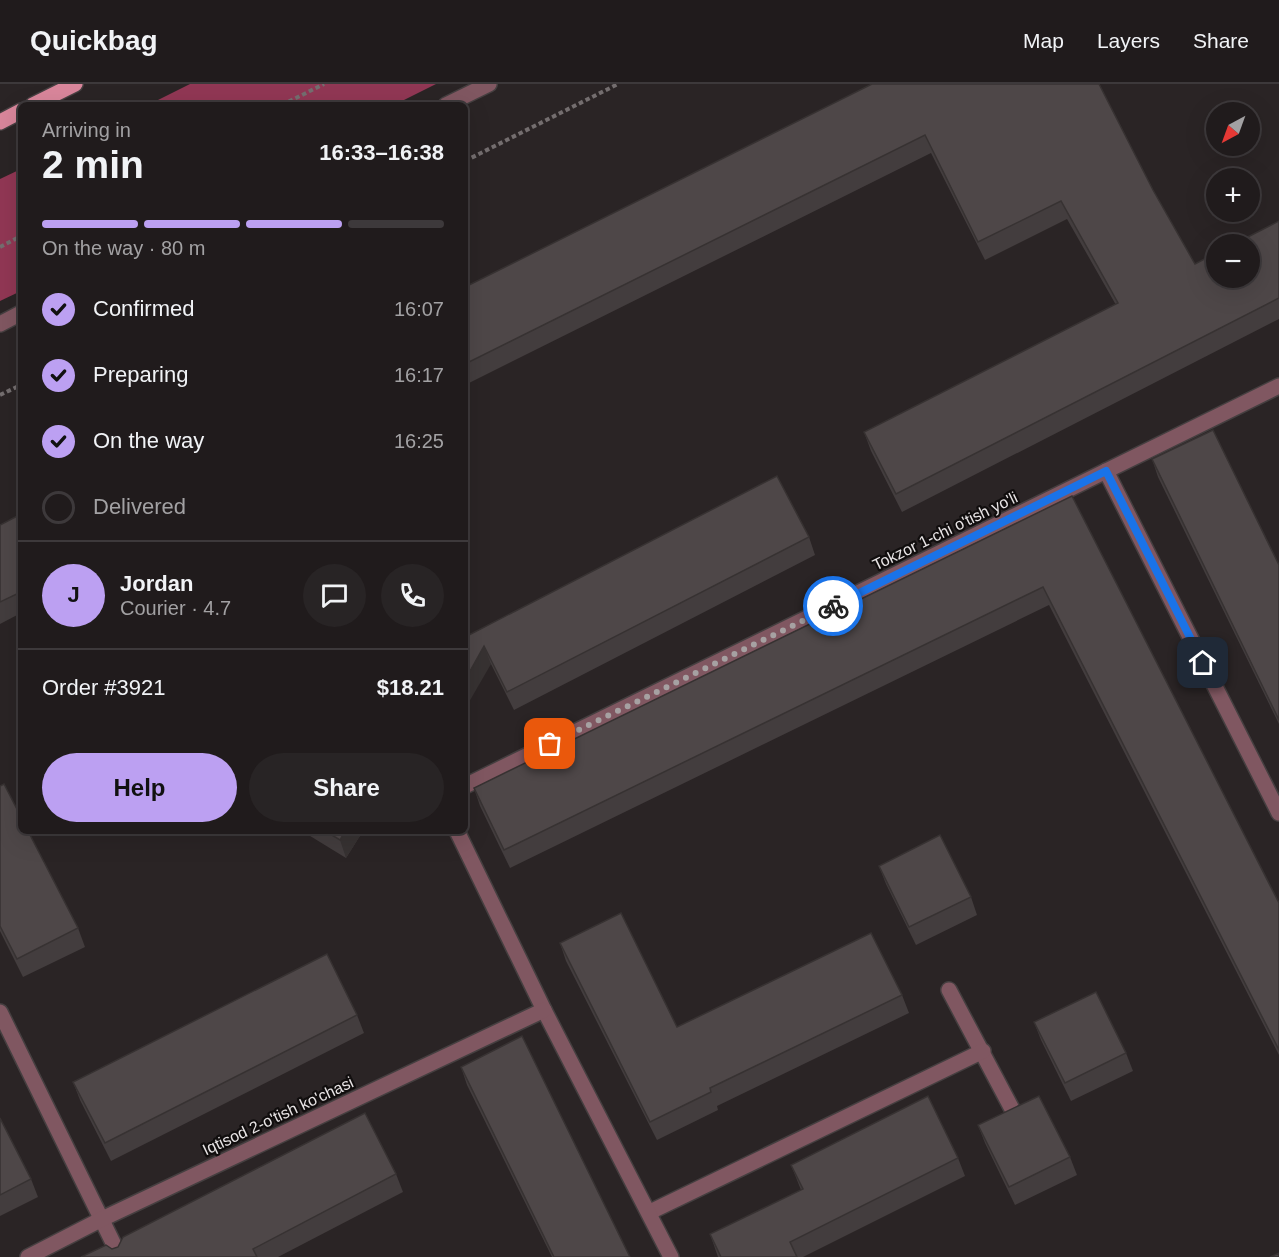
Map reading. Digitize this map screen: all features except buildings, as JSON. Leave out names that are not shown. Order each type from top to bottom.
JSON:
[{"type":"main road","points":[[39,102],[75,84]]},
{"type":"main road","points":[[0,122],[18,113]]},
{"type":"street","points":[[452,102],[489,84]]},
{"type":"street","points":[[0,324],[18,315]]},
{"type":"street","name":"Tokzor 1-chi o'tish yo'li","points":[[468,785],[1279,386]]},
{"type":"street","points":[[1106,471],[1279,813]]},
{"type":"street","points":[[458,834],[544,1010],[650,1212],[671,1257]]},
{"type":"street","points":[[949,990],[1012,1109]]},
{"type":"street","name":"Iqtisod 2-o'tish ko'chasi","points":[[28,1257],[102,1219],[544,1010]]},
{"type":"street","points":[[0,1012],[120,1257]]},
{"type":"street","points":[[650,1212],[983,1051]]},
{"type":"path","points":[[288,102],[324,84]]},
{"type":"path","points":[[468,159],[618,84]]},
{"type":"path","points":[[0,247],[18,238]]},
{"type":"path","points":[[0,395],[18,386]]},
{"type":"shaded area","points":[[190,84],[436,84],[400,102],[154,102]]},
{"type":"shaded area","points":[[18,170],[18,292],[0,301],[0,179]]},
{"type":"way so far","points":[[550,744],[833,606]]},
{"type":"route","points":[[833,606],[1106,471],[1203,663]]}]
